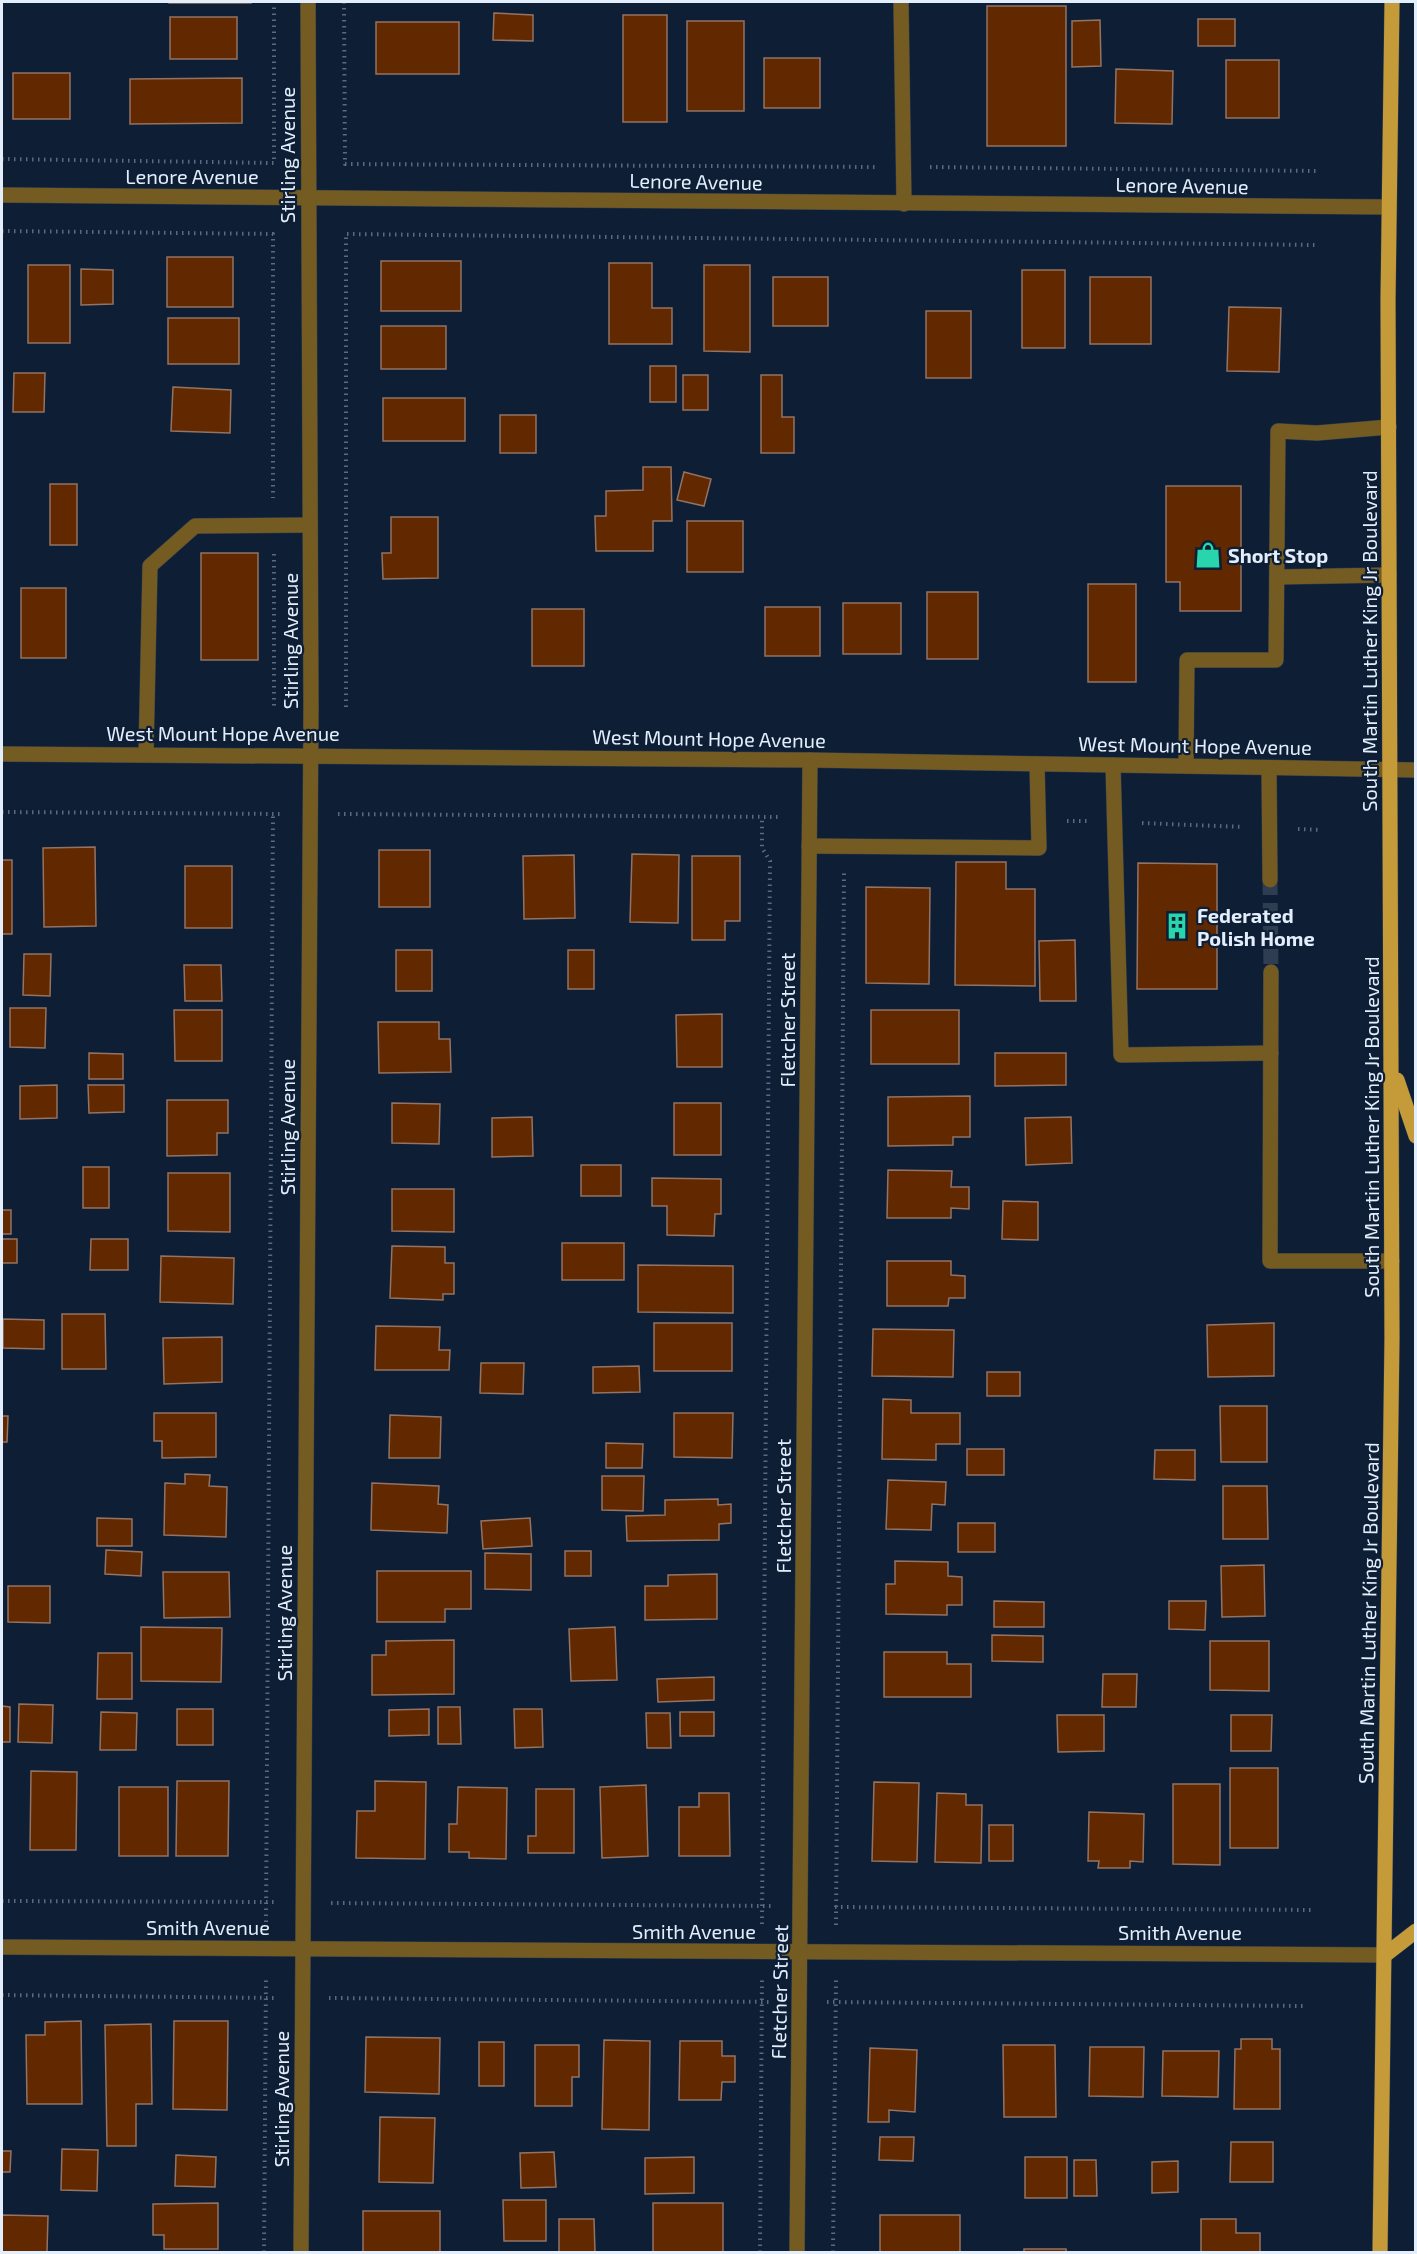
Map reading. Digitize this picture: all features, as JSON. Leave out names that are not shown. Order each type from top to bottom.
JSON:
[{"type":"main road","name":"South Martin Luther King Jr Boulevard","points":[[1380,2253],[1386,1954],[1392,1261],[1389,207],[1392,2]]},
{"type":"main road","points":[[1393,1065],[1416,1136]]},
{"type":"main road","points":[[1386,1954],[1416,1931]]},
{"type":"street","name":"Stirling Avenue","points":[[301,2253],[311,754],[308,2]]},
{"type":"street","points":[[901,2],[904,204]]},
{"type":"street","name":"Lenore Avenue","points":[[2,195],[1389,207]]},
{"type":"street","points":[[1186,766],[1187,660],[1275,660],[1278,431],[1317,433],[1389,427]]},
{"type":"street","points":[[146,754],[150,566],[195,526],[310,525]]},
{"type":"street","points":[[1277,577],[1389,575]]},
{"type":"street","name":"West Mount Hope Avenue","points":[[2,754],[311,754],[1416,770]]},
{"type":"street","name":"Fletcher Street","points":[[797,2253],[810,760]]},
{"type":"street","points":[[809,846],[1039,848],[1037,764]]},
{"type":"street","points":[[1113,765],[1121,1055],[1271,1053]]},
{"type":"street","points":[[1269,768],[1270,880]]},
{"type":"street","points":[[1271,972],[1270,1261],[1392,1261]]},
{"type":"street","name":"Smith Avenue","points":[[2,1947],[762,1953],[1386,1954]]},
{"type":"path","points":[[2,159],[274,163],[274,2]]},
{"type":"path","points":[[344,2],[345,164],[1316,171]]},
{"type":"path","points":[[2,231],[273,234],[274,706]]},
{"type":"path","points":[[346,707],[346,234],[1316,245]]},
{"type":"path","points":[[2,812],[810,818]]},
{"type":"path","points":[[264,2253],[273,814]]},
{"type":"path","points":[[760,2253],[770,861],[762,848],[762,817]]},
{"type":"path","points":[[1038,821],[1114,821],[1321,830]]},
{"type":"path","points":[[833,2253],[845,847]]},
{"type":"path","points":[[2,1900],[1314,1910]]},
{"type":"path","points":[[2,1995],[1305,2006]]},
{"type":"building","points":[[251,2],[251,3],[169,3]]},
{"type":"building","points":[[987,6],[1066,6],[1066,146],[987,146]]},
{"type":"building","points":[[494,13],[533,15],[533,41],[493,40]]},
{"type":"building","points":[[623,15],[667,15],[667,122],[623,122]]},
{"type":"building","points":[[170,17],[237,17],[237,59],[170,59]]},
{"type":"building","points":[[1198,19],[1235,19],[1235,46],[1198,46]]},
{"type":"building","points":[[1100,20],[1101,66],[1072,67],[1072,21]]},
{"type":"building","points":[[687,21],[744,21],[744,111],[687,111]]},
{"type":"building","points":[[376,22],[459,22],[459,74],[376,74]]},
{"type":"building","points":[[764,58],[820,58],[820,108],[764,108]]},
{"type":"building","points":[[1226,60],[1279,60],[1279,118],[1226,118]]},
{"type":"building","points":[[1116,69],[1173,71],[1172,124],[1115,123]]},
{"type":"building","points":[[13,73],[70,73],[70,119],[13,119]]},
{"type":"building","points":[[242,78],[242,123],[130,124],[130,79]]},
{"type":"building","points":[[167,257],[233,257],[233,307],[167,307]]},
{"type":"building","points":[[381,261],[461,261],[461,311],[381,311]]},
{"type":"building","points":[[609,263],[652,263],[652,308],[672,308],[672,344],[609,344]]},
{"type":"building","points":[[28,265],[70,265],[70,343],[28,343]]},
{"type":"building","points":[[704,265],[750,265],[750,352],[704,351]]},
{"type":"building","points":[[81,269],[113,270],[113,304],[81,305]]},
{"type":"building","points":[[1022,270],[1065,270],[1065,348],[1022,348]]},
{"type":"building","points":[[773,277],[828,277],[828,326],[773,326]]},
{"type":"building","points":[[1090,277],[1151,277],[1151,344],[1090,344]]},
{"type":"building","points":[[1229,307],[1281,308],[1279,372],[1227,371]]},
{"type":"building","points":[[926,311],[971,311],[971,378],[926,378]]},
{"type":"building","points":[[168,318],[239,318],[239,364],[168,364]]},
{"type":"building","points":[[381,326],[446,326],[446,369],[381,369]]},
{"type":"building","points":[[650,366],[676,366],[676,402],[650,402]]},
{"type":"building","points":[[14,373],[45,373],[44,412],[13,412]]},
{"type":"building","points":[[683,375],[708,375],[708,410],[683,410]]},
{"type":"building","points":[[761,375],[782,375],[782,417],[794,417],[794,453],[761,453]]},
{"type":"building","points":[[173,387],[231,390],[230,433],[171,431]]},
{"type":"building","points":[[383,398],[465,398],[465,441],[383,441]]},
{"type":"building","points":[[500,415],[536,415],[536,453],[500,453]]},
{"type":"building","points":[[643,467],[671,467],[672,521],[653,521],[653,551],[596,551],[595,516],[606,516],[606,491],[643,490]]},
{"type":"building","points":[[684,472],[711,479],[704,506],[677,500]]},
{"type":"building","points":[[50,484],[77,484],[77,545],[50,545]]},
{"type":"building","points":[[1166,486],[1241,486],[1241,611],[1180,611],[1180,582],[1166,582]]},
{"type":"building","points":[[391,517],[438,517],[438,578],[383,579],[382,553],[391,553]]},
{"type":"building","points":[[687,521],[743,521],[743,572],[687,572]]},
{"type":"building","points":[[201,553],[258,553],[258,660],[201,660]]},
{"type":"building","points":[[1088,584],[1136,584],[1136,682],[1088,682]]},
{"type":"building","points":[[21,588],[66,588],[66,658],[21,658]]},
{"type":"building","points":[[927,592],[978,592],[978,659],[927,659]]},
{"type":"building","points":[[843,603],[901,603],[901,654],[843,654]]},
{"type":"building","points":[[765,607],[820,607],[820,656],[765,656]]},
{"type":"building","points":[[532,609],[584,609],[584,666],[532,666]]},
{"type":"building","points":[[95,847],[96,926],[44,927],[43,848]]},
{"type":"building","points":[[379,850],[430,850],[430,907],[379,907]]},
{"type":"building","points":[[632,854],[679,855],[678,923],[630,922]]},
{"type":"building","points":[[574,855],[575,918],[524,919],[523,856]]},
{"type":"building","points":[[692,856],[740,856],[740,921],[725,921],[725,940],[692,940]]},
{"type":"building","points":[[2,860],[12,860],[12,934],[2,934]]},
{"type":"building","points":[[956,862],[1006,862],[1006,889],[1035,889],[1035,986],[955,985]]},
{"type":"building","name":"Federated Polish Home","points":[[1138,863],[1217,864],[1217,989],[1137,989]]},
{"type":"building","points":[[185,866],[232,866],[232,928],[185,928]]},
{"type":"building","points":[[866,887],[930,888],[929,984],[866,983]]},
{"type":"building","points":[[1075,940],[1076,1001],[1040,1001],[1039,941]]},
{"type":"building","points":[[396,950],[432,950],[432,991],[396,991]]},
{"type":"building","points":[[568,950],[594,950],[594,989],[568,989]]},
{"type":"building","points":[[24,954],[51,954],[50,996],[23,995]]},
{"type":"building","points":[[184,965],[221,965],[222,1001],[185,1001]]},
{"type":"building","points":[[10,1008],[46,1008],[45,1048],[10,1047]]},
{"type":"building","points":[[174,1010],[222,1010],[222,1061],[175,1061]]},
{"type":"building","points":[[871,1010],[959,1010],[959,1064],[871,1064]]},
{"type":"building","points":[[722,1014],[722,1067],[677,1067],[676,1015]]},
{"type":"building","points":[[378,1022],[439,1022],[439,1039],[450,1039],[451,1072],[379,1073]]},
{"type":"building","points":[[89,1053],[123,1054],[123,1079],[89,1079]]},
{"type":"building","points":[[995,1053],[1066,1053],[1066,1085],[995,1086]]},
{"type":"building","points":[[57,1085],[57,1118],[20,1119],[20,1086]]},
{"type":"building","points":[[88,1085],[124,1085],[124,1112],[89,1113]]},
{"type":"building","points":[[970,1096],[970,1137],[953,1137],[953,1145],[888,1146],[888,1097]]},
{"type":"building","points":[[167,1100],[228,1100],[228,1133],[217,1133],[217,1155],[167,1156]]},
{"type":"building","points":[[392,1103],[440,1104],[439,1144],[392,1143]]},
{"type":"building","points":[[674,1103],[721,1103],[721,1155],[674,1155]]},
{"type":"building","points":[[532,1117],[533,1156],[492,1157],[492,1118]]},
{"type":"building","points":[[1071,1117],[1072,1163],[1026,1165],[1025,1118]]},
{"type":"building","points":[[581,1165],[621,1165],[621,1196],[581,1196]]},
{"type":"building","points":[[83,1167],[109,1167],[109,1208],[83,1208]]},
{"type":"building","points":[[888,1170],[952,1171],[951,1187],[969,1187],[969,1209],[951,1208],[951,1218],[887,1218]]},
{"type":"building","points":[[168,1173],[230,1173],[230,1232],[168,1231]]},
{"type":"building","points":[[652,1178],[721,1179],[721,1214],[715,1214],[714,1236],[667,1235],[667,1206],[652,1206]]},
{"type":"building","points":[[392,1189],[454,1189],[454,1232],[392,1231]]},
{"type":"building","points":[[1003,1201],[1038,1202],[1038,1240],[1002,1239]]},
{"type":"building","points":[[2,1210],[11,1210],[11,1234],[2,1234]]},
{"type":"building","points":[[2,1239],[17,1239],[17,1263],[2,1263]]},
{"type":"building","points":[[91,1239],[128,1239],[128,1270],[90,1270]]},
{"type":"building","points":[[562,1243],[624,1243],[624,1280],[562,1280]]},
{"type":"building","points":[[392,1246],[445,1247],[445,1263],[454,1263],[454,1294],[443,1294],[443,1300],[390,1298]]},
{"type":"building","points":[[161,1256],[234,1258],[233,1304],[160,1302]]},
{"type":"building","points":[[887,1261],[951,1261],[951,1275],[965,1276],[965,1298],[949,1298],[948,1306],[887,1306]]},
{"type":"building","points":[[638,1265],[733,1266],[733,1313],[638,1312]]},
{"type":"building","points":[[62,1314],[105,1314],[106,1369],[62,1369]]},
{"type":"building","points":[[3,1319],[44,1320],[44,1349],[3,1348]]},
{"type":"building","points":[[654,1323],[732,1323],[732,1371],[654,1371]]},
{"type":"building","points":[[1274,1323],[1274,1376],[1208,1377],[1207,1325]]},
{"type":"building","points":[[376,1326],[440,1327],[439,1350],[450,1350],[449,1370],[375,1370]]},
{"type":"building","points":[[873,1329],[954,1330],[953,1377],[872,1376]]},
{"type":"building","points":[[222,1337],[222,1382],[164,1384],[163,1338]]},
{"type":"building","points":[[481,1363],[524,1363],[523,1394],[480,1393]]},
{"type":"building","points":[[639,1366],[640,1392],[593,1393],[593,1367]]},
{"type":"building","points":[[987,1372],[1020,1372],[1020,1396],[987,1396]]},
{"type":"building","points":[[883,1399],[911,1400],[911,1413],[960,1413],[960,1444],[936,1444],[936,1460],[882,1459]]},
{"type":"building","points":[[1220,1406],[1267,1406],[1267,1462],[1221,1462]]},
{"type":"building","points":[[154,1413],[216,1413],[216,1457],[162,1458],[162,1441],[154,1441]]},
{"type":"building","points":[[674,1413],[733,1413],[732,1458],[674,1457]]},
{"type":"building","points":[[390,1415],[441,1417],[440,1458],[389,1458]]},
{"type":"building","points":[[2,1416],[8,1416],[7,1442],[2,1442]]},
{"type":"building","points":[[606,1443],[643,1444],[642,1468],[606,1468]]},
{"type":"building","points":[[967,1449],[1004,1449],[1004,1475],[967,1475]]},
{"type":"building","points":[[1155,1450],[1195,1450],[1195,1480],[1154,1479]]},
{"type":"building","points":[[185,1474],[210,1475],[209,1486],[227,1487],[226,1537],[164,1535],[165,1483],[185,1484]]},
{"type":"building","points":[[602,1476],[644,1476],[643,1511],[602,1510]]},
{"type":"building","points":[[888,1480],[946,1482],[945,1505],[932,1504],[931,1530],[886,1529]]},
{"type":"building","points":[[372,1483],[439,1486],[438,1504],[448,1505],[447,1533],[371,1530]]},
{"type":"building","points":[[1223,1486],[1267,1486],[1268,1539],[1223,1539]]},
{"type":"building","points":[[718,1499],[718,1505],[731,1504],[731,1523],[719,1524],[719,1540],[627,1541],[626,1516],[665,1515],[665,1500]]},
{"type":"building","points":[[97,1518],[132,1519],[132,1546],[97,1546]]},
{"type":"building","points":[[530,1518],[532,1546],[483,1549],[481,1521]]},
{"type":"building","points":[[958,1523],[995,1523],[995,1552],[958,1552]]},
{"type":"building","points":[[106,1550],[142,1552],[141,1576],[105,1574]]},
{"type":"building","points":[[565,1551],[591,1551],[591,1576],[565,1576]]},
{"type":"building","points":[[485,1553],[531,1554],[531,1590],[485,1589]]},
{"type":"building","points":[[895,1561],[948,1562],[948,1576],[962,1577],[962,1605],[947,1605],[947,1615],[886,1614],[886,1584],[895,1584]]},
{"type":"building","points":[[1264,1565],[1265,1616],[1222,1617],[1221,1566]]},
{"type":"building","points":[[377,1571],[471,1571],[471,1609],[445,1609],[445,1622],[377,1622]]},
{"type":"building","points":[[163,1572],[229,1572],[230,1617],[164,1618]]},
{"type":"building","points":[[717,1574],[717,1619],[645,1620],[645,1586],[668,1586],[668,1575]]},
{"type":"building","points":[[8,1586],[50,1586],[50,1623],[8,1622]]},
{"type":"building","points":[[994,1601],[1044,1602],[1044,1627],[994,1627]]},
{"type":"building","points":[[1169,1601],[1206,1601],[1205,1630],[1169,1629]]},
{"type":"building","points":[[141,1627],[222,1628],[221,1682],[141,1681]]},
{"type":"building","points":[[615,1627],[617,1680],[571,1681],[569,1629]]},
{"type":"building","points":[[992,1635],[1043,1636],[1043,1662],[992,1661]]},
{"type":"building","points":[[454,1640],[454,1694],[372,1695],[372,1655],[386,1655],[386,1641]]},
{"type":"building","points":[[1210,1641],[1269,1641],[1269,1691],[1210,1690]]},
{"type":"building","points":[[884,1652],[947,1652],[947,1664],[971,1664],[971,1697],[884,1697]]},
{"type":"building","points":[[98,1653],[132,1653],[132,1699],[97,1699]]},
{"type":"building","points":[[1103,1674],[1137,1674],[1136,1707],[1102,1707]]},
{"type":"building","points":[[714,1677],[714,1700],[658,1702],[657,1679]]},
{"type":"building","points":[[19,1704],[53,1705],[52,1743],[18,1742]]},
{"type":"building","points":[[2,1706],[10,1707],[10,1742],[2,1742]]},
{"type":"building","points":[[438,1707],[460,1707],[461,1744],[438,1744]]},
{"type":"building","points":[[177,1709],[213,1709],[213,1745],[177,1745]]},
{"type":"building","points":[[429,1709],[429,1735],[389,1736],[389,1710]]},
{"type":"building","points":[[514,1709],[542,1709],[543,1747],[515,1748]]},
{"type":"building","points":[[101,1712],[137,1713],[136,1750],[100,1750]]},
{"type":"building","points":[[680,1712],[714,1712],[714,1736],[680,1736]]},
{"type":"building","points":[[646,1713],[670,1713],[671,1748],[647,1748]]},
{"type":"building","points":[[1057,1715],[1104,1715],[1104,1751],[1058,1752]]},
{"type":"building","points":[[1231,1715],[1272,1715],[1271,1751],[1231,1751]]},
{"type":"building","points":[[1230,1768],[1278,1768],[1278,1848],[1230,1848]]},
{"type":"building","points":[[31,1771],[77,1772],[76,1850],[30,1850]]},
{"type":"building","points":[[177,1781],[229,1781],[228,1856],[176,1856]]},
{"type":"building","points":[[375,1781],[426,1782],[425,1859],[356,1858],[357,1811],[375,1811]]},
{"type":"building","points":[[874,1782],[919,1783],[917,1862],[872,1861]]},
{"type":"building","points":[[1173,1784],[1220,1784],[1220,1865],[1173,1864]]},
{"type":"building","points":[[646,1785],[648,1856],[602,1858],[600,1787]]},
{"type":"building","points":[[119,1787],[168,1787],[168,1856],[119,1856]]},
{"type":"building","points":[[458,1787],[507,1788],[506,1859],[469,1858],[469,1852],[449,1852],[449,1824],[457,1824]]},
{"type":"building","points":[[536,1789],[574,1789],[574,1853],[528,1853],[528,1836],[536,1836]]},
{"type":"building","points":[[699,1793],[729,1793],[730,1856],[679,1856],[679,1807],[699,1807]]},
{"type":"building","points":[[937,1793],[966,1794],[966,1805],[982,1805],[981,1863],[935,1862]]},
{"type":"building","points":[[1089,1812],[1144,1814],[1143,1862],[1130,1861],[1130,1868],[1098,1868],[1099,1861],[1088,1861]]},
{"type":"building","points":[[989,1825],[1013,1825],[1013,1861],[989,1861]]},
{"type":"building","points":[[81,2021],[82,2104],[27,2104],[26,2035],[45,2035],[45,2022]]},
{"type":"building","points":[[174,2021],[228,2021],[227,2110],[173,2109]]},
{"type":"building","points":[[151,2024],[152,2104],[136,2104],[136,2146],[107,2146],[105,2025]]},
{"type":"building","points":[[366,2037],[440,2038],[439,2094],[365,2092]]},
{"type":"building","points":[[1241,2039],[1272,2039],[1272,2049],[1280,2049],[1280,2109],[1234,2109],[1235,2049],[1241,2049]]},
{"type":"building","points":[[604,2040],[650,2041],[649,2130],[602,2129]]},
{"type":"building","points":[[680,2041],[722,2041],[722,2056],[735,2056],[735,2082],[722,2082],[721,2100],[679,2100]]},
{"type":"building","points":[[479,2042],[504,2042],[504,2086],[479,2086]]},
{"type":"building","points":[[535,2045],[579,2045],[579,2077],[572,2077],[572,2106],[535,2106]]},
{"type":"building","points":[[1003,2045],[1055,2045],[1056,2117],[1004,2117]]},
{"type":"building","points":[[1090,2047],[1144,2047],[1143,2097],[1089,2096]]},
{"type":"building","points":[[870,2048],[917,2050],[915,2112],[889,2110],[889,2122],[868,2122]]},
{"type":"building","points":[[1163,2051],[1219,2051],[1218,2097],[1162,2096]]},
{"type":"building","points":[[380,2117],[435,2118],[433,2183],[379,2182]]},
{"type":"building","points":[[880,2137],[914,2137],[913,2161],[879,2160]]},
{"type":"building","points":[[1231,2142],[1273,2142],[1273,2182],[1230,2182]]},
{"type":"building","points":[[62,2149],[98,2150],[97,2191],[61,2190]]},
{"type":"building","points":[[2,2151],[11,2151],[10,2172],[2,2172]]},
{"type":"building","points":[[554,2152],[556,2187],[521,2188],[520,2153]]},
{"type":"building","points":[[176,2155],[216,2157],[215,2187],[175,2186]]},
{"type":"building","points":[[694,2157],[694,2193],[645,2194],[645,2158]]},
{"type":"building","points":[[1025,2157],[1067,2157],[1067,2198],[1025,2198]]},
{"type":"building","points":[[1074,2160],[1096,2160],[1097,2196],[1074,2196]]},
{"type":"building","points":[[1178,2161],[1178,2192],[1152,2193],[1152,2162]]},
{"type":"building","points":[[503,2200],[546,2200],[546,2241],[504,2241]]},
{"type":"building","points":[[218,2203],[218,2249],[164,2249],[164,2235],[153,2235],[153,2204]]},
{"type":"building","points":[[653,2203],[723,2203],[723,2252],[653,2252]]},
{"type":"building","points":[[363,2211],[440,2211],[440,2252],[363,2252]]},
{"type":"building","points":[[2,2215],[48,2216],[47,2252],[2,2252]]},
{"type":"building","points":[[880,2215],[960,2215],[960,2252],[880,2252]]},
{"type":"building","points":[[559,2219],[594,2219],[595,2252],[559,2252]]},
{"type":"building","points":[[1201,2219],[1236,2219],[1236,2233],[1260,2233],[1260,2252],[1201,2252]]},
{"type":"building","points":[[1024,2249],[1066,2249],[1066,2252],[1024,2252]]},
{"type":"tunnel","points":[[1270,880],[1271,972]]},
{"type":"place","name":"Short Stop","points":[[1208,555]]},
{"type":"place","name":"Federated Polish Home","points":[[1177,926]]}]
